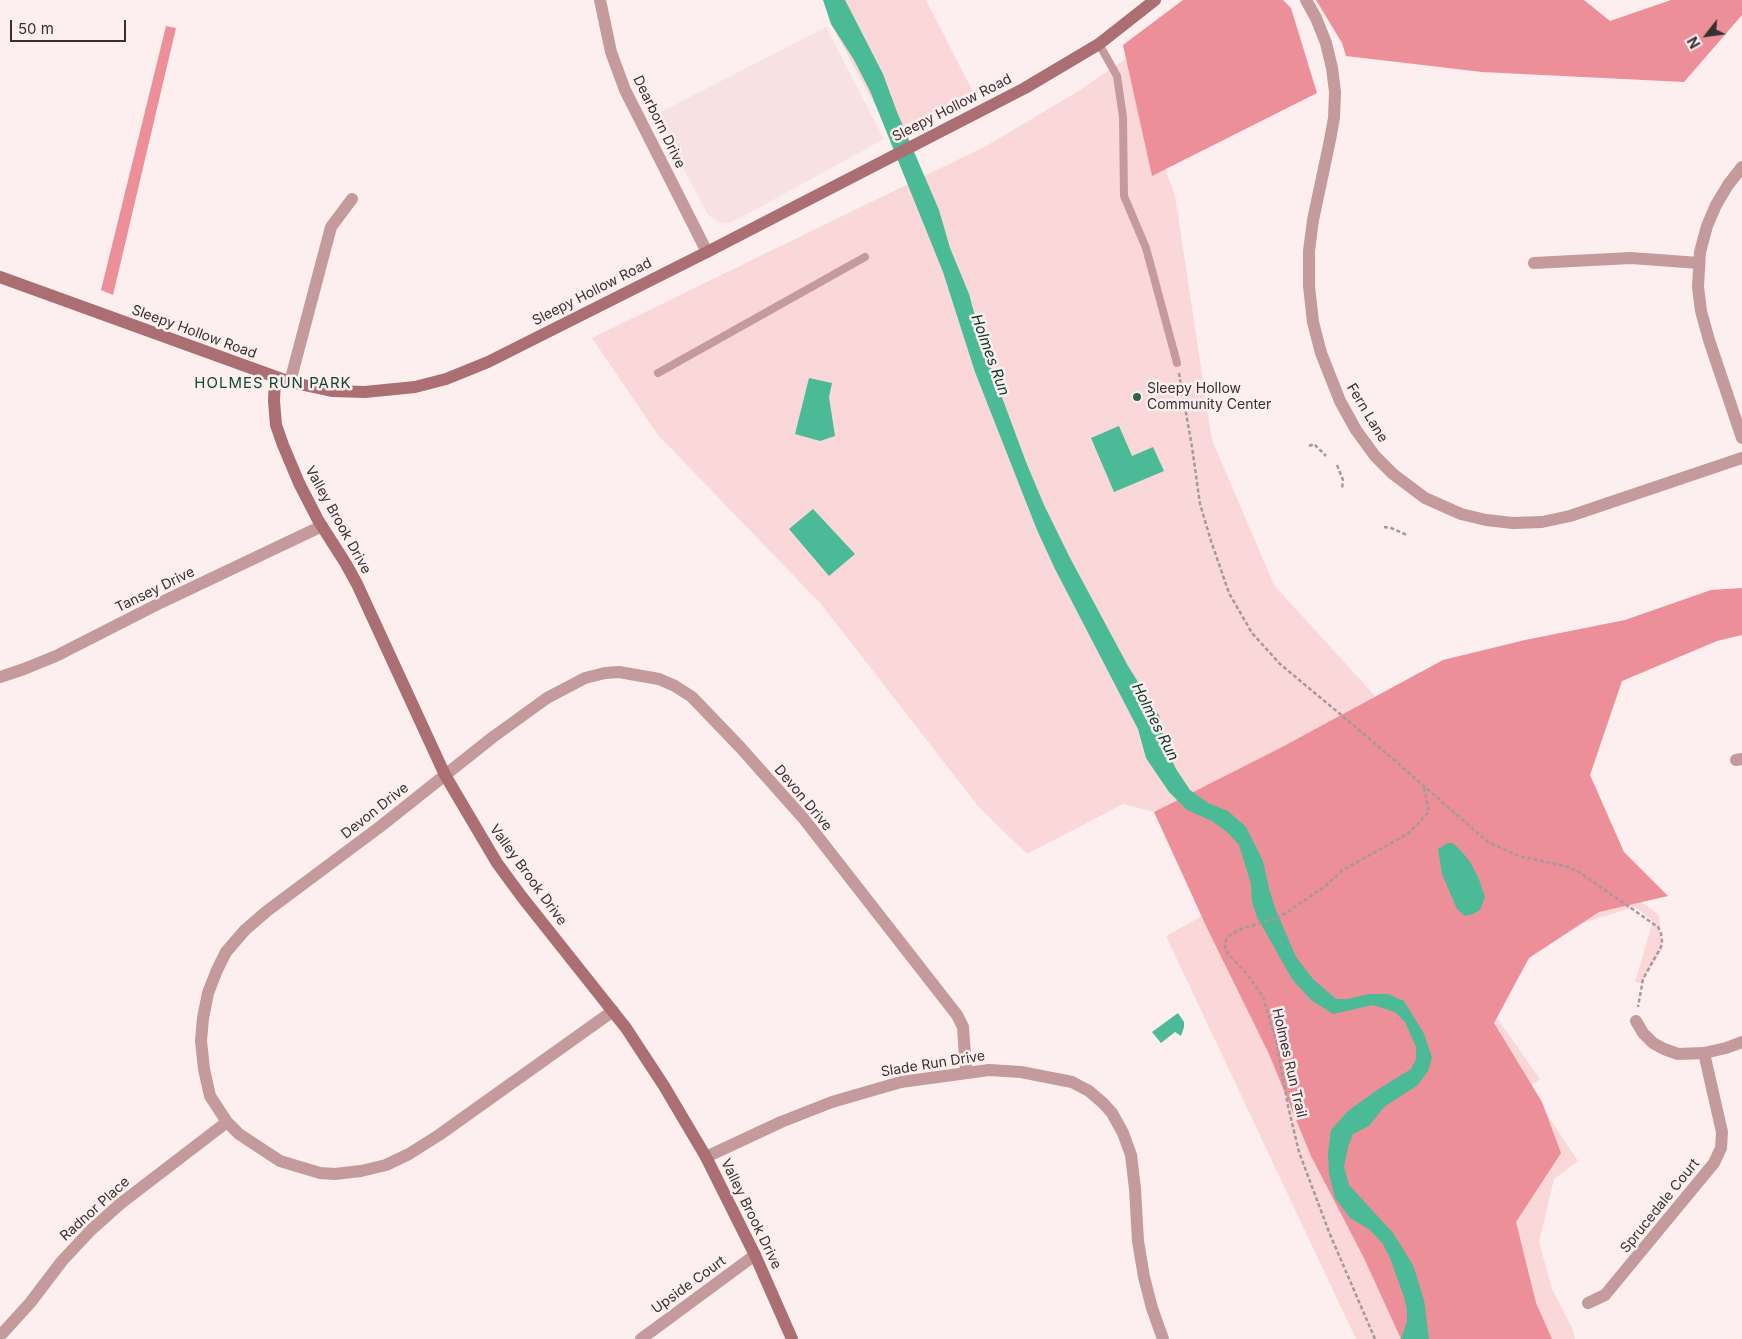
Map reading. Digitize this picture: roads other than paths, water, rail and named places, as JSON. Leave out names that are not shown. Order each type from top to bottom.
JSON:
[{"type":"main road","name":"Sleepy Hollow Road","points":[[0,277],[290,382],[332,391],[365,392],[408,388],[446,379],[488,362],[707,252],[1025,88],[1099,44],[1155,0]]},
{"type":"main road","name":"Valley Brook Drive","points":[[275,378],[274,401],[278,431],[299,483],[357,584],[445,775],[507,877],[626,1028],[664,1086],[706,1157],[756,1255],[792,1339]]},
{"type":"street","name":"Dearborn Drive","points":[[600,0],[611,52],[625,90],[707,252]]},
{"type":"street","name":"Fern Lane","points":[[1306,0],[1326,43],[1335,92],[1334,118],[1313,220],[1309,251],[1309,286],[1313,322],[1320,353],[1340,401],[1356,430],[1375,456],[1393,474],[1425,498],[1461,514],[1504,522],[1542,522],[1570,516],[1742,458]]},
{"type":"street","points":[[1742,167],[1716,205],[1707,226],[1699,263],[1698,287],[1700,311],[1742,438]]},
{"type":"street","points":[[290,382],[331,227],[352,199]]},
{"type":"street","points":[[1534,263],[1631,258],[1699,263]]},
{"type":"street","name":"Tansey Drive","points":[[0,677],[56,656],[162,602],[322,526]]},
{"type":"street","name":"Devon Drive","points":[[613,1011],[409,1154],[386,1165],[361,1171],[335,1174],[320,1173],[280,1161],[239,1134],[227,1122],[210,1096],[204,1068],[202,1018],[208,993],[216,970],[226,952],[245,930],[267,911],[547,698],[584,678],[619,672],[659,679],[676,686],[702,707],[804,819],[957,1015],[963,1027],[966,1072]]},
{"type":"street","points":[[1636,1021],[1643,1033],[1653,1043],[1664,1050],[1678,1054],[1704,1053],[1742,1042]]},
{"type":"street","name":"Sprucedale Court","points":[[1588,1303],[1605,1296],[1714,1163],[1721,1148],[1722,1132],[1714,1089],[1704,1053]]},
{"type":"street","name":"Slade Run Drive","points":[[706,1157],[781,1122],[850,1096],[901,1082],[989,1070],[1021,1072],[1072,1082],[1089,1091],[1103,1103],[1112,1113],[1123,1134],[1130,1155],[1135,1189],[1138,1241],[1144,1277],[1163,1339]]},
{"type":"street","name":"Radnor Place","points":[[5,1336],[62,1261],[91,1230],[120,1204],[227,1122]]},
{"type":"street","name":"Upside Court","points":[[641,1339],[756,1255]]},
{"type":"lane","points":[[1099,44],[1117,79],[1122,117],[1124,196],[1146,248],[1177,364]]},
{"type":"lane","points":[[658,373],[865,257]]},
{"type":"water","name":"Holmes Run","points":[[823,0],[845,0],[883,74],[897,112],[939,210],[950,248],[969,294],[984,349],[1044,505],[1128,666],[1160,717],[1165,746],[1176,769],[1190,790],[1208,803],[1228,811],[1246,827],[1263,861],[1275,908],[1296,957],[1313,979],[1336,999],[1347,999],[1369,994],[1388,994],[1404,1001],[1424,1034],[1432,1057],[1428,1071],[1418,1085],[1384,1107],[1369,1126],[1353,1134],[1344,1167],[1349,1185],[1393,1233],[1413,1265],[1424,1300],[1429,1339],[1401,1339],[1407,1321],[1407,1310],[1390,1258],[1383,1244],[1370,1230],[1350,1218],[1335,1198],[1329,1174],[1328,1153],[1331,1130],[1348,1111],[1411,1069],[1416,1059],[1416,1047],[1405,1022],[1395,1012],[1373,1005],[1333,1014],[1311,1000],[1292,979],[1257,917],[1252,902],[1251,884],[1239,845],[1228,833],[1212,821],[1187,810],[1169,792],[1146,758],[1138,729],[1055,569],[1037,530],[975,372],[943,272],[870,91],[854,60],[831,24]]},
{"type":"water","points":[[809,378],[832,383],[829,397],[835,436],[820,441],[795,434]]},
{"type":"water","points":[[1119,426],[1132,456],[1153,447],[1164,471],[1114,492],[1091,438]]},
{"type":"water","points":[[813,509],[855,554],[829,576],[789,529]]},
{"type":"water","points":[[1448,843],[1453,843],[1462,852],[1478,877],[1485,897],[1480,910],[1473,914],[1465,916],[1457,909],[1442,874],[1438,849]]},
{"type":"water","points":[[1178,1013],[1184,1022],[1181,1036],[1175,1032],[1161,1043],[1152,1032]]},
{"type":"place","name":"Sleepy Hollow Community Center","points":[[1137,397]]},
{"type":"district","name":"HOLMES RUN PARK","points":[[273,383]]}]
